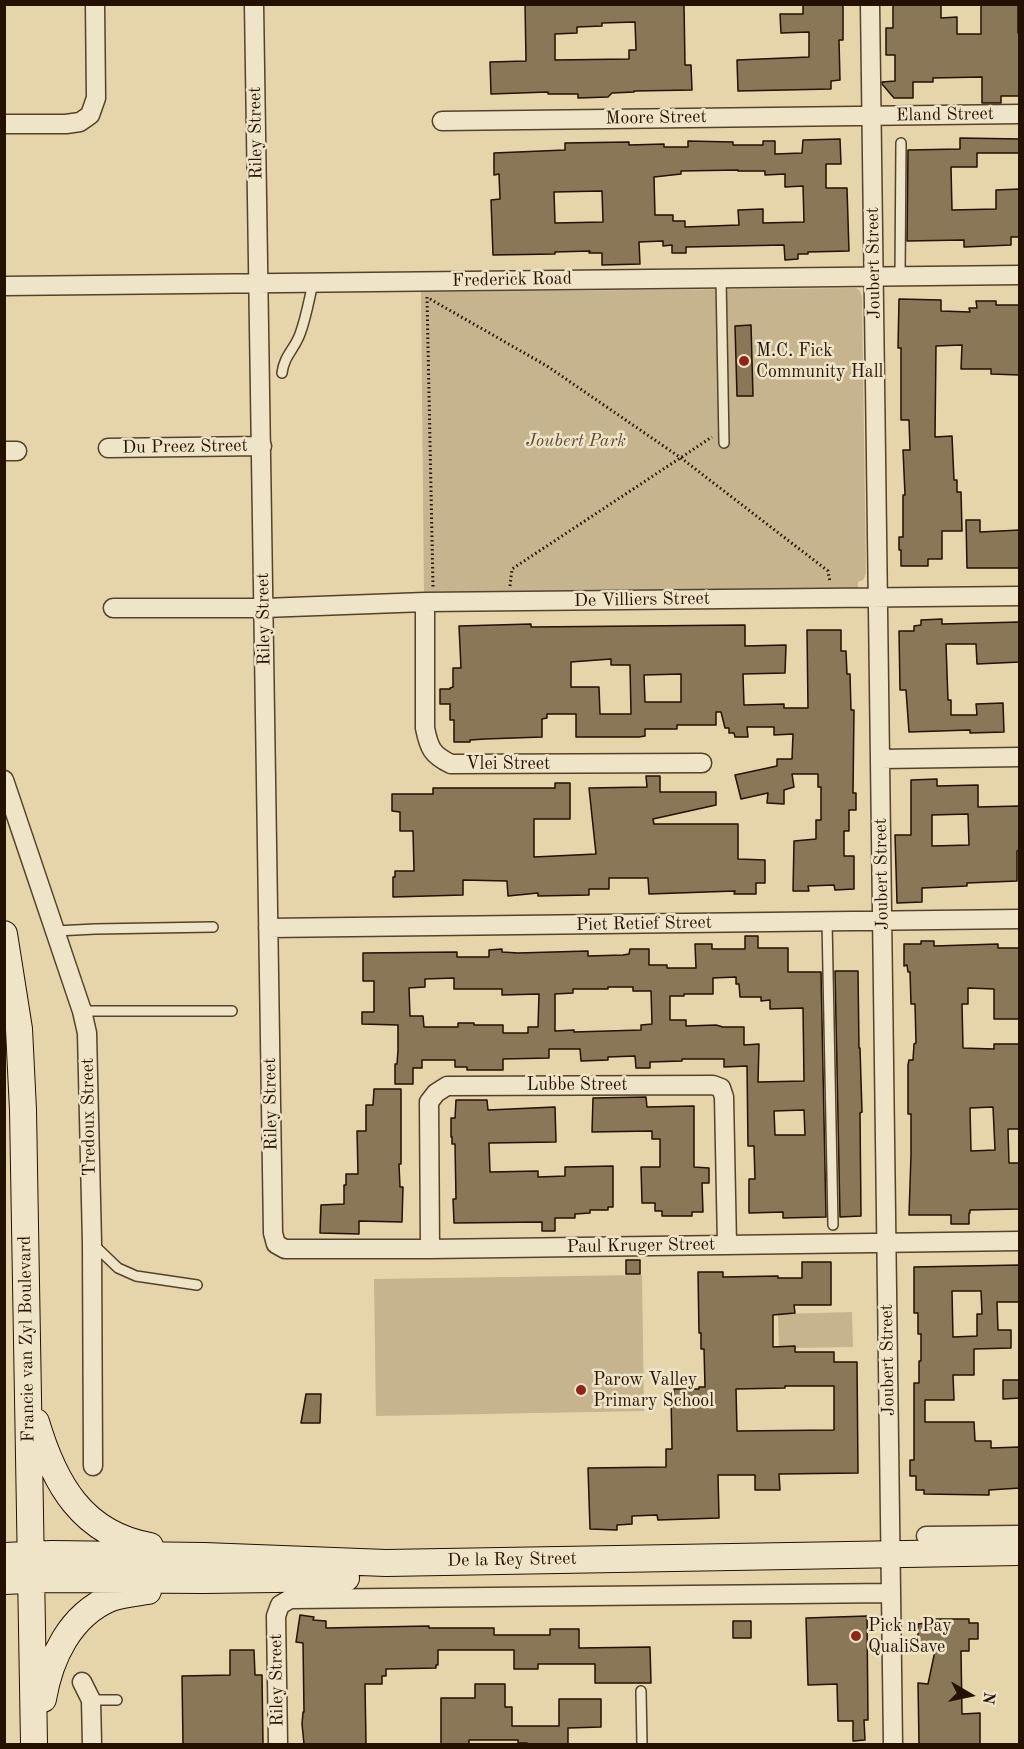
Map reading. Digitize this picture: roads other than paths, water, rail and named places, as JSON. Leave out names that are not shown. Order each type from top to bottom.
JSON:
[{"type":"main road","name":"Francie van Zyl Boulevard","points":[[4,934],[19,1029],[23,1110],[34,1744]]},
{"type":"main road","points":[[27,1384],[32,1410],[56,1476],[85,1515],[119,1538],[204,1568]]},
{"type":"main road","name":"De la Rey Street","points":[[891,1573],[1020,1552]]},
{"type":"main road","name":"De la Rey Street","points":[[4,1556],[32,1568],[204,1568],[386,1563],[891,1573],[1020,1570]]},
{"type":"main road","name":"De la Rey Street","points":[[4,1581],[32,1568]]},
{"type":"main road","points":[[38,1744],[40,1714],[47,1677],[59,1648],[76,1623],[88,1612],[111,1598],[204,1568]]},
{"type":"street","points":[[4,124],[66,124],[80,122],[90,115],[96,98],[95,4]]},
{"type":"street","name":"Riley Street","points":[[254,4],[273,1233]]},
{"type":"street","name":"Joubert Street","points":[[870,4],[893,1744]]},
{"type":"street","name":"Eland Street","points":[[871,115],[1020,114]]},
{"type":"street","name":"Moore Street","points":[[442,121],[871,115]]},
{"type":"street","name":"Frederick Road","points":[[4,286],[1020,275]]},
{"type":"street","name":"Du Preez Street","points":[[108,448],[262,446]]},
{"type":"street","name":"De Villiers Street","points":[[113,608],[264,608],[425,602],[1020,596]]},
{"type":"street","name":"Vlei Street","points":[[425,602],[425,728],[429,747],[439,758],[451,764],[702,763]]},
{"type":"street","points":[[881,759],[1020,757]]},
{"type":"street","name":"Tredoux Street","points":[[4,780],[56,931],[87,1033],[92,1243],[93,1466]]},
{"type":"street","name":"Piet Retief Street","points":[[268,928],[1020,919]]},
{"type":"street","name":"Lubbe Street","points":[[430,1249],[429,1102],[436,1093],[447,1086],[713,1084],[721,1088],[724,1097],[727,1245]]},
{"type":"street","name":"Paul Kruger Street","points":[[273,1233],[276,1244],[285,1249],[1020,1240]]},
{"type":"street","points":[[926,1536],[1020,1535]]},
{"type":"street","name":"De la Rey Street","points":[[276,1616],[277,1610],[284,1602],[296,1599],[891,1573]]},
{"type":"street","name":"Riley Street","points":[[276,1616],[278,1744]]},
{"type":"street","points":[[82,1682],[91,1700],[92,1744]]},
{"type":"lane","points":[[900,276],[901,143]]},
{"type":"lane","points":[[721,278],[724,443]]},
{"type":"lane","points":[[282,374],[286,356],[300,335],[313,283]]},
{"type":"lane","points":[[827,921],[833,1225]]},
{"type":"lane","points":[[56,931],[213,927]]},
{"type":"lane","points":[[82,1011],[232,1011]]},
{"type":"lane","points":[[92,1243],[118,1268],[136,1276],[197,1285]]},
{"type":"lane","points":[[641,1691],[642,1744]]},
{"type":"lane","points":[[91,1700],[117,1700]]},
{"type":"place","name":"M.C. Fick Community Hall","points":[[744,361]]},
{"type":"place","name":"Parow Valley Primary School","points":[[581,1390]]},
{"type":"place","name":"Pick n Pay QualiSave","points":[[856,1636]]},
{"type":"park label","name":"Joubert Park","points":[[576,441]]}]
